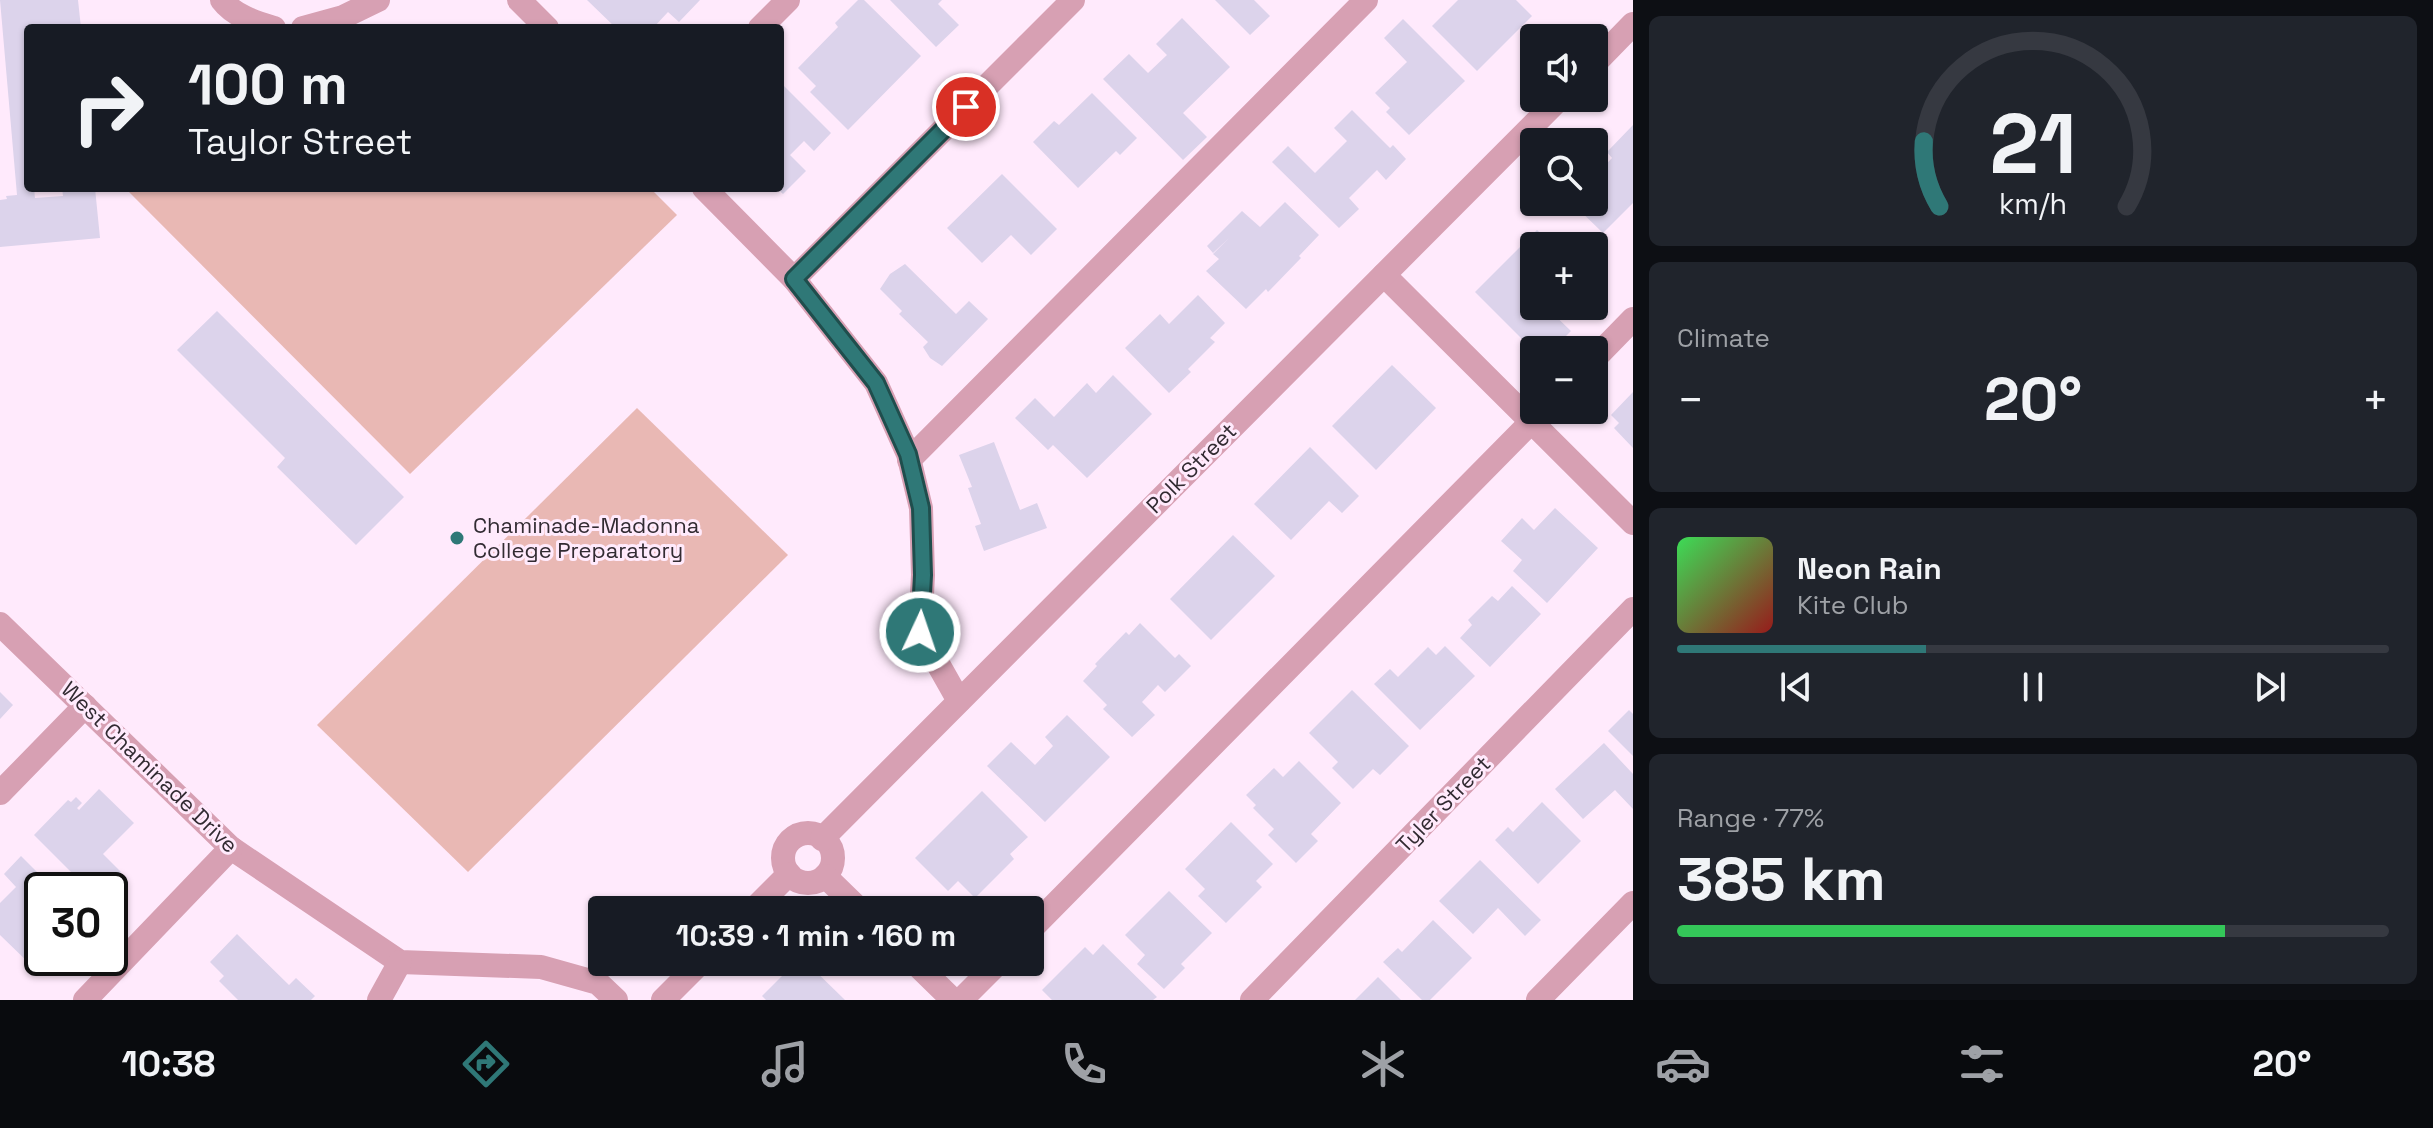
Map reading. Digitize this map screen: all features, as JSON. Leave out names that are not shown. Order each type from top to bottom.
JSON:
[{"type":"street","points":[[222,0],[229,9],[261,24]]},
{"type":"street","points":[[318,24],[343,17],[378,0]]},
{"type":"street","points":[[519,0],[543,24]]},
{"type":"street","points":[[764,24],[788,0]]},
{"type":"street","points":[[794,279],[1073,0]]},
{"type":"street","points":[[909,460],[1366,0]]},
{"type":"street","points":[[1608,50],[1633,24]]},
{"type":"street","name":"Polk Street","points":[[822,839],[1546,112]]},
{"type":"street","points":[[708,192],[794,279],[876,383],[909,460],[921,508],[923,575],[920,632],[959,701]]},
{"type":"street","points":[[1384,275],[1520,400]]},
{"type":"street","points":[[1608,345],[1633,319]]},
{"type":"street","points":[[1044,916],[1529,424]]},
{"type":"street","points":[[1544,424],[1633,523]]},
{"type":"street","name":"Tyler Street","points":[[1252,1000],[1633,609]]},
{"type":"street","name":"West Chaminade Drive","points":[[0,624],[231,848],[400,962]]},
{"type":"street","points":[[0,793],[85,706]]},
{"type":"street","points":[[810,833],[822,839],[830,847],[832,864],[825,876],[807,883],[800,882],[789,874],[783,857],[788,843],[802,834],[810,833]]},
{"type":"street","points":[[85,1000],[231,848]]},
{"type":"street","points":[[767,896],[789,874]]},
{"type":"street","points":[[825,876],[846,896]]},
{"type":"street","points":[[1538,1000],[1633,903]]},
{"type":"street","points":[[379,1000],[400,962],[541,967],[598,983],[616,1000]]},
{"type":"street","points":[[663,1000],[687,976]]},
{"type":"street","points":[[928,976],[953,1000]]},
{"type":"street","points":[[961,1000],[985,976]]},
{"type":"shaded area","points":[[129,192],[654,192],[677,215],[410,474]]},
{"type":"shaded area","points":[[637,408],[788,555],[468,872],[317,725]]},
{"type":"building","points":[[0,0],[78,0],[81,24],[24,24],[24,192],[34,192],[35,198],[63,196],[62,192],[95,192],[100,238],[0,247],[0,200],[17,195]]},
{"type":"building","points":[[587,0],[700,0],[679,22],[668,12],[657,24],[612,24]]},
{"type":"building","points":[[858,0],[864,0],[921,56],[848,130],[810,92],[816,86],[798,68],[838,27],[835,23]]},
{"type":"building","points":[[890,0],[942,0],[938,4],[959,25],[936,47]]},
{"type":"building","points":[[1215,0],[1254,0],[1270,16],[1250,35]]},
{"type":"building","points":[[1458,0],[1516,0],[1532,16],[1520,24],[1520,28],[1477,71],[1432,26]]},
{"type":"building","points":[[1182,18],[1230,67],[1183,113],[1207,137],[1183,160],[1103,79],[1129,54],[1148,73],[1167,55],[1156,44]]},
{"type":"building","points":[[1403,19],[1465,81],[1409,135],[1386,112],[1390,108],[1375,93],[1407,62],[1384,38]]},
{"type":"building","points":[[784,86],[831,133],[814,151],[804,141],[790,155],[806,171],[783,194]]},
{"type":"building","points":[[1092,93],[1137,138],[1120,155],[1116,151],[1078,188],[1033,142],[1054,121],[1059,125]]},
{"type":"building","points":[[1352,110],[1390,148],[1393,145],[1406,159],[1386,180],[1377,170],[1349,198],[1359,209],[1339,228],[1272,162],[1288,146],[1315,173],[1347,141],[1334,128]]},
{"type":"building","points":[[1633,125],[1633,203],[1602,232],[1585,216],[1608,216],[1608,162],[1612,158],[1608,151]]},
{"type":"building","points":[[1002,174],[1057,229],[1031,255],[1011,235],[982,263],[947,228]]},
{"type":"building","points":[[1285,202],[1319,235],[1268,292],[1266,289],[1246,309],[1206,271],[1219,259],[1213,254],[1229,238],[1213,253],[1207,246],[1242,211],[1260,227]]},
{"type":"building","points":[[1520,247],[1520,320],[1560,320],[1571,331],[1566,336],[1520,337],[1475,292]]},
{"type":"building","points":[[905,264],[956,314],[969,301],[988,319],[942,366],[930,358],[923,347],[928,342],[899,314],[902,311],[880,289],[890,274]]},
{"type":"building","points":[[1198,295],[1225,323],[1210,338],[1215,342],[1188,369],[1191,372],[1169,393],[1125,348],[1160,314],[1169,324]]},
{"type":"building","points":[[217,311],[404,497],[356,545],[277,467],[285,458],[177,350]]},
{"type":"building","points":[[1392,365],[1436,408],[1376,470],[1332,426]]},
{"type":"building","points":[[1113,375],[1152,414],[1087,478],[1053,445],[1048,450],[1015,418],[1035,398],[1054,417],[1087,383],[1096,393]]},
{"type":"building","points":[[1633,392],[1633,448],[1614,428],[1619,423],[1611,415]]},
{"type":"building","points":[[994,442],[1020,510],[1037,503],[1047,528],[984,551],[975,526],[981,524],[968,488],[972,487],[959,455]]},
{"type":"building","points":[[1310,447],[1359,496],[1342,513],[1329,501],[1291,540],[1254,504]]},
{"type":"building","points":[[1555,508],[1598,548],[1547,603],[1513,571],[1522,560],[1501,541],[1522,518],[1534,530]]},
{"type":"building","points":[[1233,535],[1275,576],[1211,640],[1170,599]]},
{"type":"building","points":[[1512,586],[1541,614],[1490,667],[1460,638],[1472,625],[1468,620],[1492,596],[1498,601]]},
{"type":"building","points":[[1140,623],[1175,658],[1179,654],[1191,666],[1165,692],[1158,685],[1142,702],[1155,715],[1132,737],[1103,709],[1107,705],[1083,681],[1126,632],[1129,635]]},
{"type":"building","points":[[1445,646],[1475,676],[1420,730],[1374,684],[1390,669],[1398,677],[1428,647],[1436,655]]},
{"type":"building","points":[[1352,690],[1409,746],[1380,775],[1373,769],[1353,789],[1332,768],[1338,762],[1309,733]]},
{"type":"building","points":[[0,692],[13,705],[0,719]]},
{"type":"building","points":[[1629,710],[1633,714],[1633,756],[1608,731]]},
{"type":"building","points":[[1067,715],[1110,757],[1045,822],[987,766],[1011,742],[1035,765],[1053,746],[1045,737]]},
{"type":"building","points":[[1604,743],[1633,774],[1633,809],[1615,790],[1583,819],[1555,789]]},
{"type":"building","points":[[1299,761],[1341,803],[1311,834],[1318,841],[1296,863],[1268,835],[1274,829],[1253,808],[1256,805],[1246,795],[1274,768],[1283,777]]},
{"type":"building","points":[[99,789],[134,823],[103,854],[121,872],[71,872],[34,835],[68,800],[71,802],[76,797],[82,803],[77,808],[79,810]]},
{"type":"building","points":[[982,791],[1028,837],[1010,854],[1014,859],[977,896],[973,896],[958,881],[948,891],[915,858]]},
{"type":"building","points":[[1542,802],[1581,841],[1538,884],[1495,840],[1508,827],[1513,832]]},
{"type":"building","points":[[1231,822],[1273,864],[1256,881],[1262,887],[1226,923],[1198,896],[1205,889],[1185,869]]},
{"type":"building","points":[[21,856],[37,872],[24,872],[24,958],[0,935],[0,903],[16,887],[4,874]]},
{"type":"building","points":[[1480,860],[1541,920],[1525,936],[1498,908],[1473,934],[1439,901]]},
{"type":"building","points":[[1169,891],[1212,933],[1181,964],[1185,968],[1164,989],[1137,964],[1145,955],[1125,935]]},
{"type":"building","points":[[1433,920],[1472,958],[1430,1000],[1422,1000],[1383,962],[1398,948],[1402,952]]},
{"type":"building","points":[[237,934],[289,985],[296,978],[315,996],[311,1000],[238,1000],[219,981],[224,976],[210,962]]},
{"type":"building","points":[[1103,944],[1157,997],[1153,1000],[1052,1000],[1042,990],[1085,947],[1093,955]]},
{"type":"building","points":[[782,976],[820,976],[845,1000],[766,1000],[762,996]]},
{"type":"building","points":[[1378,977],[1401,1000],[1355,1000]]},
{"type":"place","name":"Chaminade-Madonna College Preparatory","points":[[457,538]]},
{"type":"route","points":[[920,632],[923,575],[921,508],[908,454],[876,383],[794,279],[966,107]]}]
